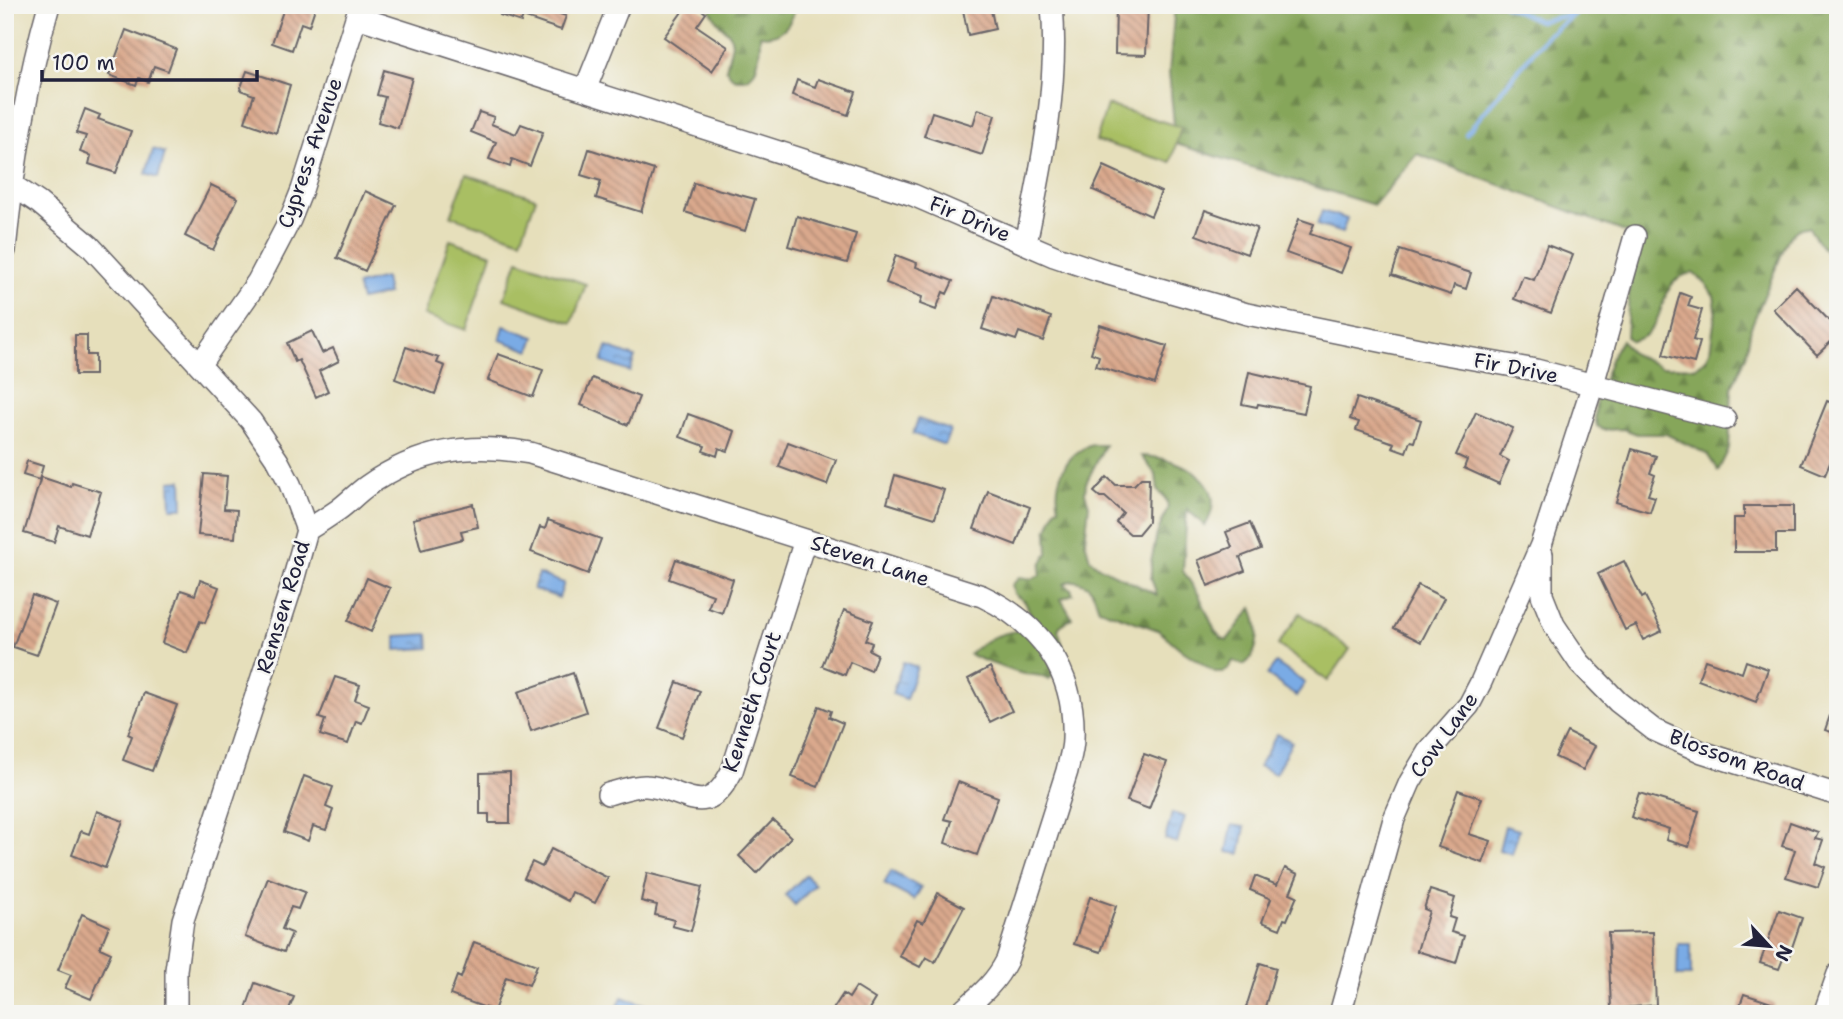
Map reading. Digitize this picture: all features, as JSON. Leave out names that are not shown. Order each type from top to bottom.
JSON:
[{"type":"street","points":[[5,250],[8,182],[37,47],[49,5]]},
{"type":"street","points":[[585,90],[618,5]]},
{"type":"street","points":[[1026,243],[1046,133],[1053,65],[1052,5]]},
{"type":"street","name":"Fir Drive","points":[[358,11],[585,90],[913,195],[1054,256],[1098,271],[1247,313],[1536,370],[1593,384]]},
{"type":"street","name":"Cypress Avenue","points":[[200,364],[258,281],[290,220],[302,190],[358,11]]},
{"type":"street","name":"Remsen Road","points":[[8,182],[90,246],[251,421],[290,484],[307,530],[291,588],[183,920],[176,963],[176,1014]]},
{"type":"street","name":"Cow Lane","points":[[1339,1014],[1376,879],[1404,794],[1427,752],[1469,705],[1482,682],[1541,545],[1593,384],[1635,236]]},
{"type":"street","points":[[1593,384],[1725,419]]},
{"type":"street","name":"Steven Lane","points":[[307,530],[339,510],[366,486],[398,467],[445,450],[506,449],[530,453],[982,596],[1018,616],[1038,635],[1061,671],[1072,705],[1073,740],[1067,771],[1007,960],[988,990],[959,1014]]},
{"type":"street","name":"Kenneth Court","points":[[608,794],[646,786],[695,800],[708,798],[724,786],[732,771],[804,540]]},
{"type":"street","name":"Blossom Road","points":[[1541,545],[1542,594],[1554,625],[1579,662],[1618,702],[1654,730],[1702,752],[1838,795]]},
{"type":"street","points":[[1824,1014],[1838,974]]},
{"type":"green space","points":[[707,5],[796,5],[792,18],[784,29],[774,35],[760,35],[755,70],[746,78],[739,79],[730,75],[726,69],[732,43],[730,34],[720,25]]},
{"type":"green space","points":[[1175,5],[1838,5],[1838,266],[1809,227],[1799,229],[1787,241],[1751,327],[1746,356],[1732,387],[1729,449],[1718,471],[1707,454],[1666,434],[1637,434],[1624,429],[1603,430],[1597,426],[1595,416],[1596,401],[1614,351],[1622,340],[1631,353],[1661,367],[1696,367],[1706,359],[1710,351],[1716,309],[1714,296],[1705,283],[1693,273],[1680,277],[1666,295],[1652,328],[1644,336],[1631,341],[1626,336],[1633,235],[1417,154],[1374,205],[1176,144],[1169,73]]},
{"type":"green space","points":[[1107,105],[1181,127],[1171,162],[1096,141]]},
{"type":"green space","points":[[466,174],[536,198],[521,240],[451,216]]},
{"type":"green space","points":[[450,240],[492,254],[466,330],[424,315]]},
{"type":"green space","points":[[518,260],[586,284],[572,323],[504,299]]},
{"type":"green space","points":[[1092,445],[1105,445],[1086,483],[1085,493],[1089,505],[1085,541],[1090,559],[1100,567],[1157,595],[1151,578],[1151,562],[1157,534],[1168,507],[1165,498],[1158,491],[1156,475],[1142,456],[1156,457],[1186,467],[1198,474],[1207,484],[1212,496],[1212,510],[1205,526],[1187,509],[1183,571],[1221,638],[1227,640],[1252,608],[1257,623],[1256,646],[1250,660],[1244,665],[1233,661],[1229,668],[1215,672],[1158,630],[1099,609],[1091,589],[1075,581],[1064,584],[1073,594],[1061,599],[1072,618],[1058,630],[1062,644],[1061,663],[1049,679],[1016,672],[969,654],[994,637],[1036,625],[1025,602],[1014,594],[1012,585],[1020,577],[1032,579],[1040,575],[1041,564],[1048,553],[1047,532],[1056,508],[1059,507],[1060,478],[1075,454]]},
{"type":"green space","points":[[1300,613],[1350,649],[1328,681],[1278,645]]},
{"type":"water","points":[[153,149],[165,153],[158,178],[146,174]]},
{"type":"water","points":[[1322,211],[1347,219],[1342,233],[1317,225]]},
{"type":"water","points":[[385,278],[388,294],[361,300],[357,285]]},
{"type":"water","points":[[504,326],[535,337],[530,351],[500,340]]},
{"type":"water","points":[[607,347],[635,357],[630,372],[602,362]]},
{"type":"water","points":[[918,419],[950,430],[945,445],[913,434]]},
{"type":"water","points":[[182,480],[183,508],[171,508],[170,481]]},
{"type":"water","points":[[538,574],[564,583],[559,598],[533,589]]},
{"type":"water","points":[[428,634],[429,648],[396,650],[396,636]]},
{"type":"water","points":[[903,662],[917,667],[906,699],[892,694]]},
{"type":"water","points":[[1276,663],[1305,683],[1296,696],[1267,675]]},
{"type":"water","points":[[1277,734],[1292,742],[1275,774],[1259,766]]},
{"type":"water","points":[[1172,813],[1185,817],[1177,843],[1165,839]]},
{"type":"water","points":[[1232,825],[1245,827],[1240,854],[1227,852]]},
{"type":"water","points":[[1505,826],[1519,830],[1512,854],[1499,850]]},
{"type":"water","points":[[891,871],[921,888],[914,900],[884,884]]},
{"type":"water","points":[[806,875],[815,885],[795,905],[785,895]]},
{"type":"water","points":[[1678,944],[1691,944],[1691,976],[1677,976]]},
{"type":"water","points":[[622,997],[647,1005],[643,1014],[617,1009]]},
{"type":"building","points":[[285,5],[307,5],[315,8],[309,26],[301,23],[292,50],[272,43]]},
{"type":"building","points":[[496,5],[556,5],[554,12],[566,16],[561,30],[523,17],[521,22],[500,15],[502,9]]},
{"type":"building","points":[[687,5],[694,5],[706,13],[697,26],[728,47],[712,71],[664,37]]},
{"type":"building","points":[[962,5],[990,5],[995,29],[968,35]]},
{"type":"building","points":[[1116,5],[1148,5],[1146,55],[1115,54]]},
{"type":"building","points":[[126,30],[176,49],[168,71],[154,66],[148,82],[139,78],[136,85],[109,75]]},
{"type":"building","points":[[384,70],[412,78],[398,128],[378,122],[385,97],[377,95]]},
{"type":"building","points":[[247,71],[290,85],[276,133],[245,122],[254,95],[240,90]]},
{"type":"building","points":[[818,79],[856,92],[848,115],[792,95],[797,80],[815,87]]},
{"type":"building","points":[[85,109],[100,115],[98,119],[131,131],[116,173],[89,164],[91,156],[80,152],[86,136],[76,133]]},
{"type":"building","points":[[978,109],[995,115],[982,155],[924,136],[932,112],[973,125]]},
{"type":"building","points":[[479,112],[494,117],[491,124],[516,134],[521,124],[543,132],[530,166],[512,159],[510,167],[489,159],[496,142],[471,132]]},
{"type":"building","points":[[589,149],[654,170],[641,212],[596,198],[601,181],[581,175]]},
{"type":"building","points":[[1104,166],[1161,192],[1151,216],[1093,190]]},
{"type":"building","points":[[694,183],[755,199],[745,231],[685,212]]},
{"type":"building","points":[[211,185],[238,198],[213,250],[185,236]]},
{"type":"building","points":[[365,191],[396,205],[365,271],[337,258]]},
{"type":"building","points":[[1205,210],[1257,228],[1247,254],[1196,235]]},
{"type":"building","points":[[797,216],[856,234],[847,263],[788,246]]},
{"type":"building","points":[[1299,219],[1314,224],[1310,234],[1351,248],[1341,273],[1286,253]]},
{"type":"building","points":[[1547,245],[1573,255],[1551,313],[1514,299],[1523,276],[1534,280]]},
{"type":"building","points":[[1400,250],[1471,273],[1466,289],[1454,285],[1451,295],[1392,275]]},
{"type":"building","points":[[896,255],[917,263],[916,267],[953,281],[947,294],[943,292],[936,310],[920,304],[922,297],[886,283]]},
{"type":"building","points":[[1796,286],[1838,330],[1838,335],[1817,355],[1773,309]]},
{"type":"building","points":[[1680,293],[1691,297],[1688,306],[1702,310],[1693,340],[1700,342],[1694,363],[1663,355]]},
{"type":"building","points":[[993,296],[1051,317],[1043,341],[1019,332],[1016,340],[982,329]]},
{"type":"building","points":[[1100,325],[1167,346],[1155,384],[1096,366],[1099,356],[1091,353]]},
{"type":"building","points":[[312,331],[322,353],[333,348],[339,361],[319,371],[328,391],[316,397],[299,360],[295,362],[287,343]]},
{"type":"building","points":[[75,335],[87,335],[87,355],[95,355],[95,375],[75,375]]},
{"type":"building","points":[[406,347],[439,358],[437,363],[445,366],[435,394],[395,379]]},
{"type":"building","points":[[498,354],[543,370],[533,397],[488,380]]},
{"type":"building","points":[[1249,372],[1310,386],[1304,413],[1258,404],[1257,407],[1242,404]]},
{"type":"building","points":[[592,378],[639,397],[628,425],[581,405]]},
{"type":"building","points":[[1357,398],[1421,420],[1414,442],[1410,441],[1406,452],[1392,447],[1394,443],[1356,430],[1359,422],[1350,419]]},
{"type":"building","points":[[1827,401],[1838,405],[1838,444],[1825,475],[1801,465]]},
{"type":"building","points":[[1476,412],[1513,428],[1500,456],[1509,461],[1499,484],[1464,468],[1467,460],[1456,455]]},
{"type":"building","points":[[688,414],[735,431],[728,451],[719,448],[717,456],[703,451],[705,446],[680,437]]},
{"type":"building","points":[[788,442],[836,460],[827,485],[779,467]]},
{"type":"building","points":[[1632,449],[1656,456],[1650,473],[1655,475],[1648,495],[1655,497],[1650,512],[1616,502]]},
{"type":"building","points":[[27,461],[43,466],[39,480],[23,475]]},
{"type":"building","points":[[204,474],[227,476],[224,509],[237,510],[235,538],[198,535]]},
{"type":"building","points":[[895,475],[944,490],[935,518],[887,503]]},
{"type":"building","points":[[41,477],[71,487],[72,483],[101,492],[87,535],[59,526],[54,542],[24,533]]},
{"type":"building","points":[[1107,477],[1116,485],[1134,485],[1141,478],[1149,478],[1148,522],[1138,534],[1130,534],[1116,522],[1123,513],[1105,497],[1094,492]]},
{"type":"building","points":[[988,491],[1030,507],[1016,545],[974,529]]},
{"type":"building","points":[[473,504],[478,527],[461,531],[463,539],[421,550],[413,519]]},
{"type":"building","points":[[1744,506],[1793,506],[1793,534],[1776,534],[1776,552],[1734,552],[1734,518],[1744,518]]},
{"type":"building","points":[[548,520],[601,539],[588,574],[531,552],[540,527],[545,529]]},
{"type":"building","points":[[1250,523],[1261,549],[1240,557],[1245,571],[1208,586],[1198,560],[1232,547],[1226,532]]},
{"type":"building","points":[[676,559],[733,579],[722,613],[708,608],[713,595],[669,579]]},
{"type":"building","points":[[1624,561],[1662,631],[1643,640],[1636,625],[1625,630],[1598,574]]},
{"type":"building","points":[[367,578],[390,588],[371,632],[348,621]]},
{"type":"building","points":[[200,580],[219,587],[205,623],[200,621],[187,653],[162,643],[181,590],[195,595]]},
{"type":"building","points":[[1418,585],[1444,598],[1421,642],[1394,628]]},
{"type":"building","points":[[32,595],[56,604],[37,655],[13,647]]},
{"type":"building","points":[[844,610],[873,621],[865,640],[872,643],[869,650],[877,654],[871,671],[850,662],[845,675],[822,666]]},
{"type":"building","points":[[1705,660],[1742,673],[1746,661],[1768,669],[1756,702],[1698,680]]},
{"type":"building","points":[[990,667],[1012,711],[990,722],[968,679]]},
{"type":"building","points":[[573,673],[586,712],[531,731],[518,692]]},
{"type":"building","points":[[335,677],[360,685],[355,700],[369,705],[362,723],[356,721],[348,744],[320,735],[325,720],[319,718]]},
{"type":"building","points":[[677,682],[700,691],[682,737],[659,728]]},
{"type":"building","points":[[144,693],[177,705],[152,771],[123,760],[132,736],[128,734]]},
{"type":"building","points":[[1838,698],[1838,734],[1825,730]]},
{"type":"building","points":[[819,706],[831,711],[829,717],[843,723],[818,787],[792,777]]},
{"type":"building","points":[[1567,732],[1595,746],[1583,770],[1555,757]]},
{"type":"building","points":[[1144,754],[1167,762],[1149,809],[1127,801]]},
{"type":"building","points":[[510,772],[510,823],[489,823],[489,814],[480,814],[480,773]]},
{"type":"building","points":[[304,776],[333,787],[326,807],[333,810],[326,830],[313,826],[308,841],[284,832]]},
{"type":"building","points":[[958,782],[998,797],[977,855],[945,843],[952,821],[944,819]]},
{"type":"building","points":[[1458,790],[1482,798],[1469,834],[1491,841],[1483,863],[1438,847]]},
{"type":"building","points":[[1639,793],[1699,811],[1689,847],[1666,840],[1669,829],[1631,817]]},
{"type":"building","points":[[97,811],[123,821],[105,868],[72,855],[81,831],[89,834]]},
{"type":"building","points":[[773,820],[791,837],[757,873],[739,856]]},
{"type":"building","points":[[1790,822],[1818,832],[1815,838],[1823,840],[1815,863],[1825,867],[1818,887],[1786,877],[1795,850],[1782,846]]},
{"type":"building","points":[[551,849],[608,878],[595,903],[572,892],[568,901],[524,878],[532,862],[542,867]]},
{"type":"building","points":[[1285,868],[1298,874],[1290,893],[1297,896],[1287,920],[1284,919],[1280,929],[1262,922],[1271,899],[1250,890],[1255,876],[1277,885]]},
{"type":"building","points":[[647,873],[702,887],[691,931],[672,926],[674,920],[655,915],[657,905],[641,901]]},
{"type":"building","points":[[268,878],[305,892],[298,909],[291,907],[282,929],[292,933],[284,952],[245,937]]},
{"type":"building","points":[[1430,890],[1455,898],[1449,917],[1455,919],[1451,932],[1464,936],[1456,963],[1417,951],[1429,911],[1424,909]]},
{"type":"building","points":[[938,893],[964,907],[935,962],[926,957],[920,967],[899,956],[917,920],[923,923]]},
{"type":"building","points":[[1090,897],[1116,906],[1101,952],[1074,944]]},
{"type":"building","points":[[1779,910],[1802,918],[1789,956],[1785,954],[1779,969],[1760,963]]},
{"type":"building","points":[[82,914],[109,926],[100,948],[111,953],[91,999],[65,988],[71,975],[58,970]]},
{"type":"building","points":[[1653,932],[1656,1005],[1611,1009],[1608,933]]},
{"type":"building","points":[[474,942],[537,965],[529,985],[506,977],[494,1011],[450,995],[457,976],[461,978]]},
{"type":"building","points":[[1260,963],[1276,968],[1263,1014],[1244,1014]]},
{"type":"building","points":[[255,983],[294,997],[287,1014],[244,1014]]},
{"type":"building","points":[[856,987],[875,999],[866,1014],[830,1014],[843,994],[849,998]]},
{"type":"building","points":[[1744,994],[1775,1004],[1771,1014],[1737,1014]]},
{"type":"waterway","points":[[1504,5],[1539,21],[1575,14],[1582,5]]},
{"type":"waterway","points":[[1466,134],[1546,36],[1575,14]]}]
